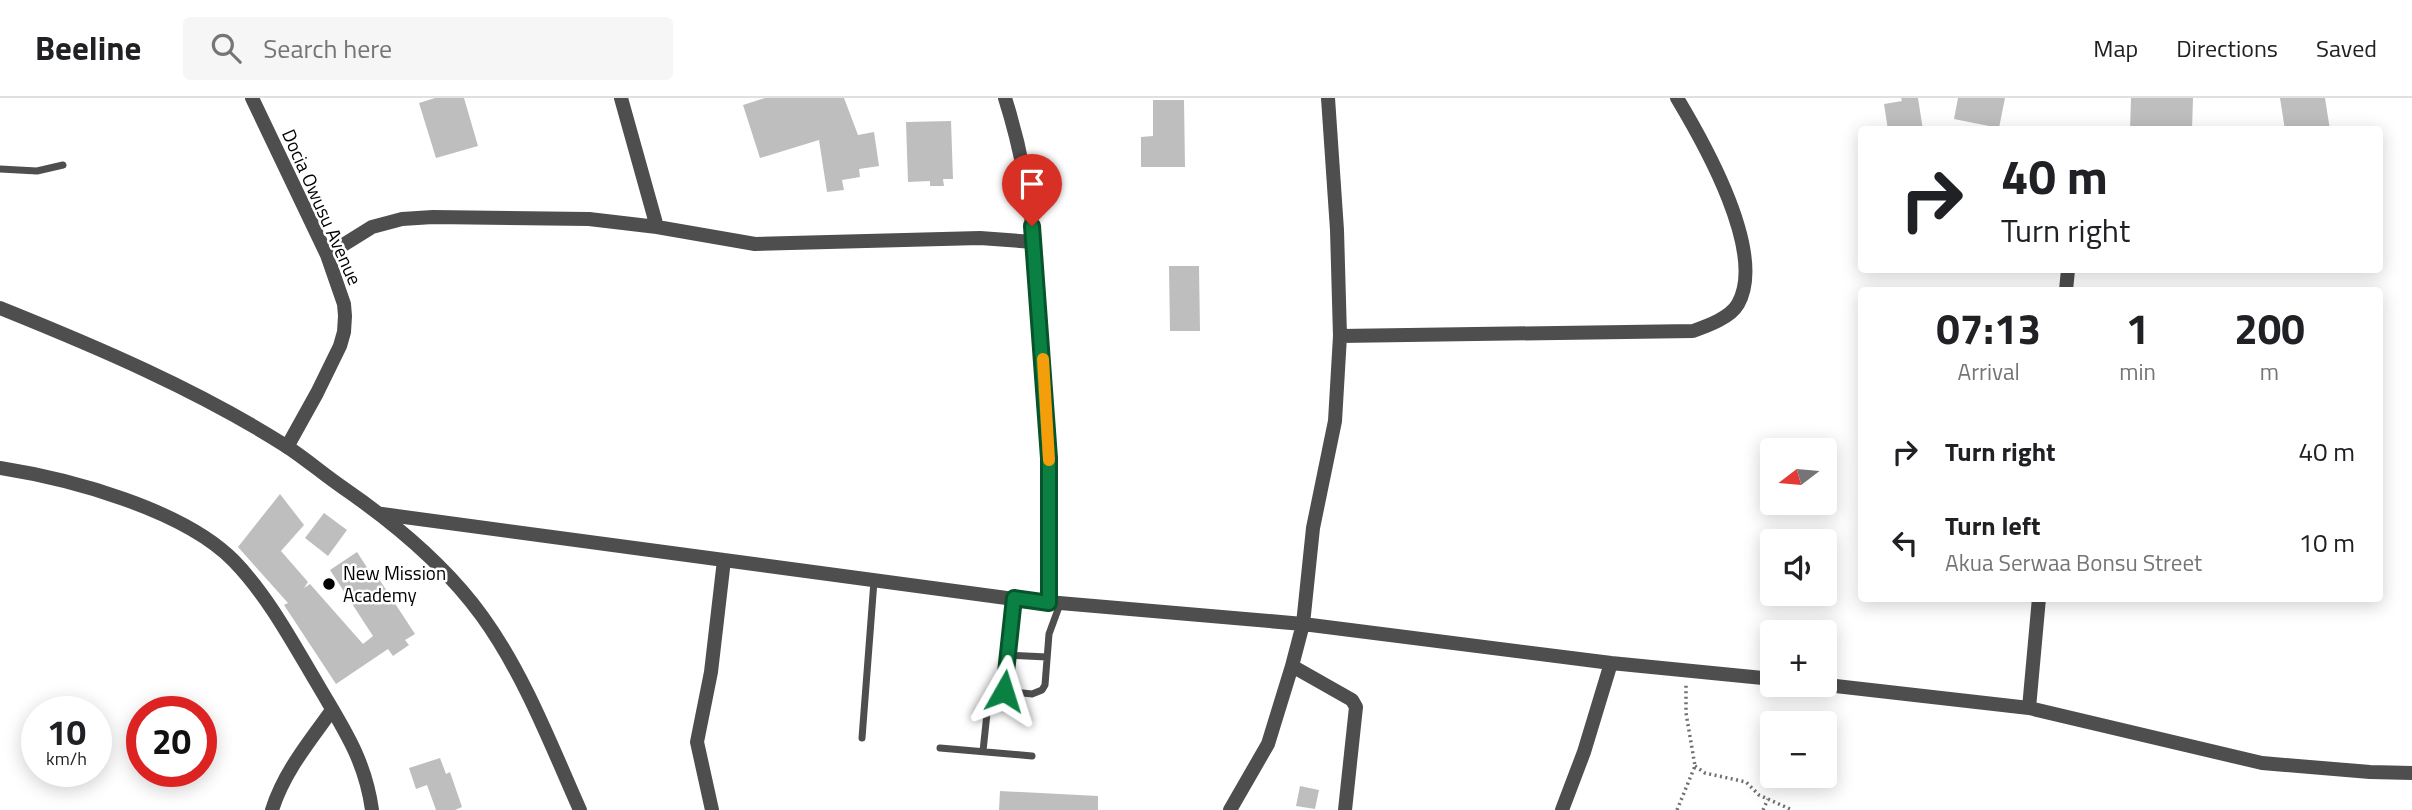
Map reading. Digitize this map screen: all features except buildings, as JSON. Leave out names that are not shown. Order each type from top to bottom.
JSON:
[{"type":"street","name":"Docia Owusu Avenue","points":[[252,98],[327,255],[344,304],[344,332],[317,393],[287,447]]},
{"type":"street","points":[[621,98],[657,227]]},
{"type":"street","points":[[1005,98],[1019,148],[1031,210],[1049,458],[1054,603]]},
{"type":"street","points":[[1230,810],[1268,744],[1292,667],[1303,624],[1313,528],[1335,421],[1340,336],[1337,230],[1328,98]]},
{"type":"street","points":[[1340,336],[1693,331],[1715,323],[1738,305],[1747,273],[1742,234],[1703,141],[1677,98]]},
{"type":"street","points":[[327,255],[372,227],[402,219],[460,216],[564,219],[657,227],[755,244],[980,238],[1034,242]]},
{"type":"street","points":[[0,308],[75,339],[220,407],[287,447],[382,514],[453,583],[482,616],[515,670],[580,810]]},
{"type":"street","points":[[0,468],[77,484],[157,512],[193,531],[234,561],[263,598],[361,760],[372,810]]},
{"type":"street","points":[[382,514],[1054,603],[1303,624],[1611,663],[1760,677]]},
{"type":"street","points":[[712,810],[696,742],[711,672],[724,561]]},
{"type":"street","points":[[2029,708],[2039,602]]},
{"type":"street","points":[[1562,810],[1584,752],[1611,663]]},
{"type":"street","points":[[1292,667],[1352,700],[1356,707],[1345,810]]},
{"type":"street","points":[[1837,686],[2029,708],[2262,763],[2412,773]]},
{"type":"street","points":[[272,810],[294,762],[332,710]]},
{"type":"lane","points":[[0,169],[37,171],[63,165]]},
{"type":"lane","points":[[862,738],[874,581]]},
{"type":"lane","points":[[1004,691],[1014,598]]},
{"type":"lane","points":[[983,751],[988,704],[995,695],[1004,691],[1040,693],[1045,685],[1054,603]]},
{"type":"lane","points":[[1008,655],[1046,657]]},
{"type":"lane","points":[[940,748],[1032,756]]},
{"type":"path","points":[[1677,810],[1695,766],[1686,713],[1686,683],[1690,669]]},
{"type":"path","points":[[1695,766],[1705,773],[1746,782],[1768,799],[1793,810],[1800,810]]},
{"type":"path","points":[[1763,810],[1768,799]]},
{"type":"slow traffic","points":[[1043,359],[1049,460]]},
{"type":"place","name":"New Mission Academy","points":[[329,584]]},
{"type":"route","points":[[1004,691],[1014,598],[1049,603],[1049,458],[1032,226]]}]
